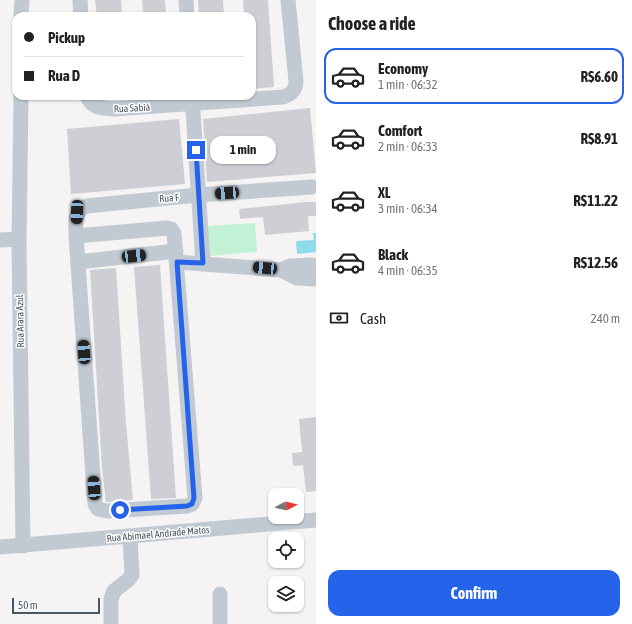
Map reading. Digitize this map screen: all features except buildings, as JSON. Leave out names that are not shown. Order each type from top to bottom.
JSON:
[{"type":"street","points":[[21,12],[22,0]]},
{"type":"street","points":[[80,0],[81,12]]},
{"type":"street","points":[[186,0],[187,12]]},
{"type":"street","name":"Rua Sabiá","points":[[256,98],[283,97],[294,91],[296,81],[288,0]]},
{"type":"street","name":"Rua Arara Azul","points":[[21,100],[20,239],[23,546]]},
{"type":"street","name":"Rua Sabiá","points":[[88,100],[98,108],[113,110],[192,100]]},
{"type":"street","points":[[192,100],[203,263]]},
{"type":"street","name":"Rua F","points":[[76,236],[77,212],[80,208],[198,195],[312,187]]},
{"type":"street","points":[[167,228],[172,229],[174,233],[194,498],[192,504],[187,506],[107,511],[98,508],[95,504],[76,236],[167,228]]},
{"type":"street","points":[[0,240],[20,239]]},
{"type":"street","points":[[78,262],[177,257],[203,263],[280,270],[290,266],[313,272]]},
{"type":"street","name":"Rua Abimael Andrade Matos","points":[[0,548],[316,520]]},
{"type":"street","points":[[111,624],[111,599],[114,591],[132,575],[130,537]]},
{"type":"street","points":[[220,594],[220,624]]},
{"type":"green space","points":[[255,223],[257,252],[208,256],[206,226]]},
{"type":"water","points":[[313,233],[316,233],[316,252],[297,254],[296,241],[314,240]]},
{"type":"route","points":[[120,510],[187,506],[192,504],[194,498],[177,262],[203,263],[196,150]]}]
